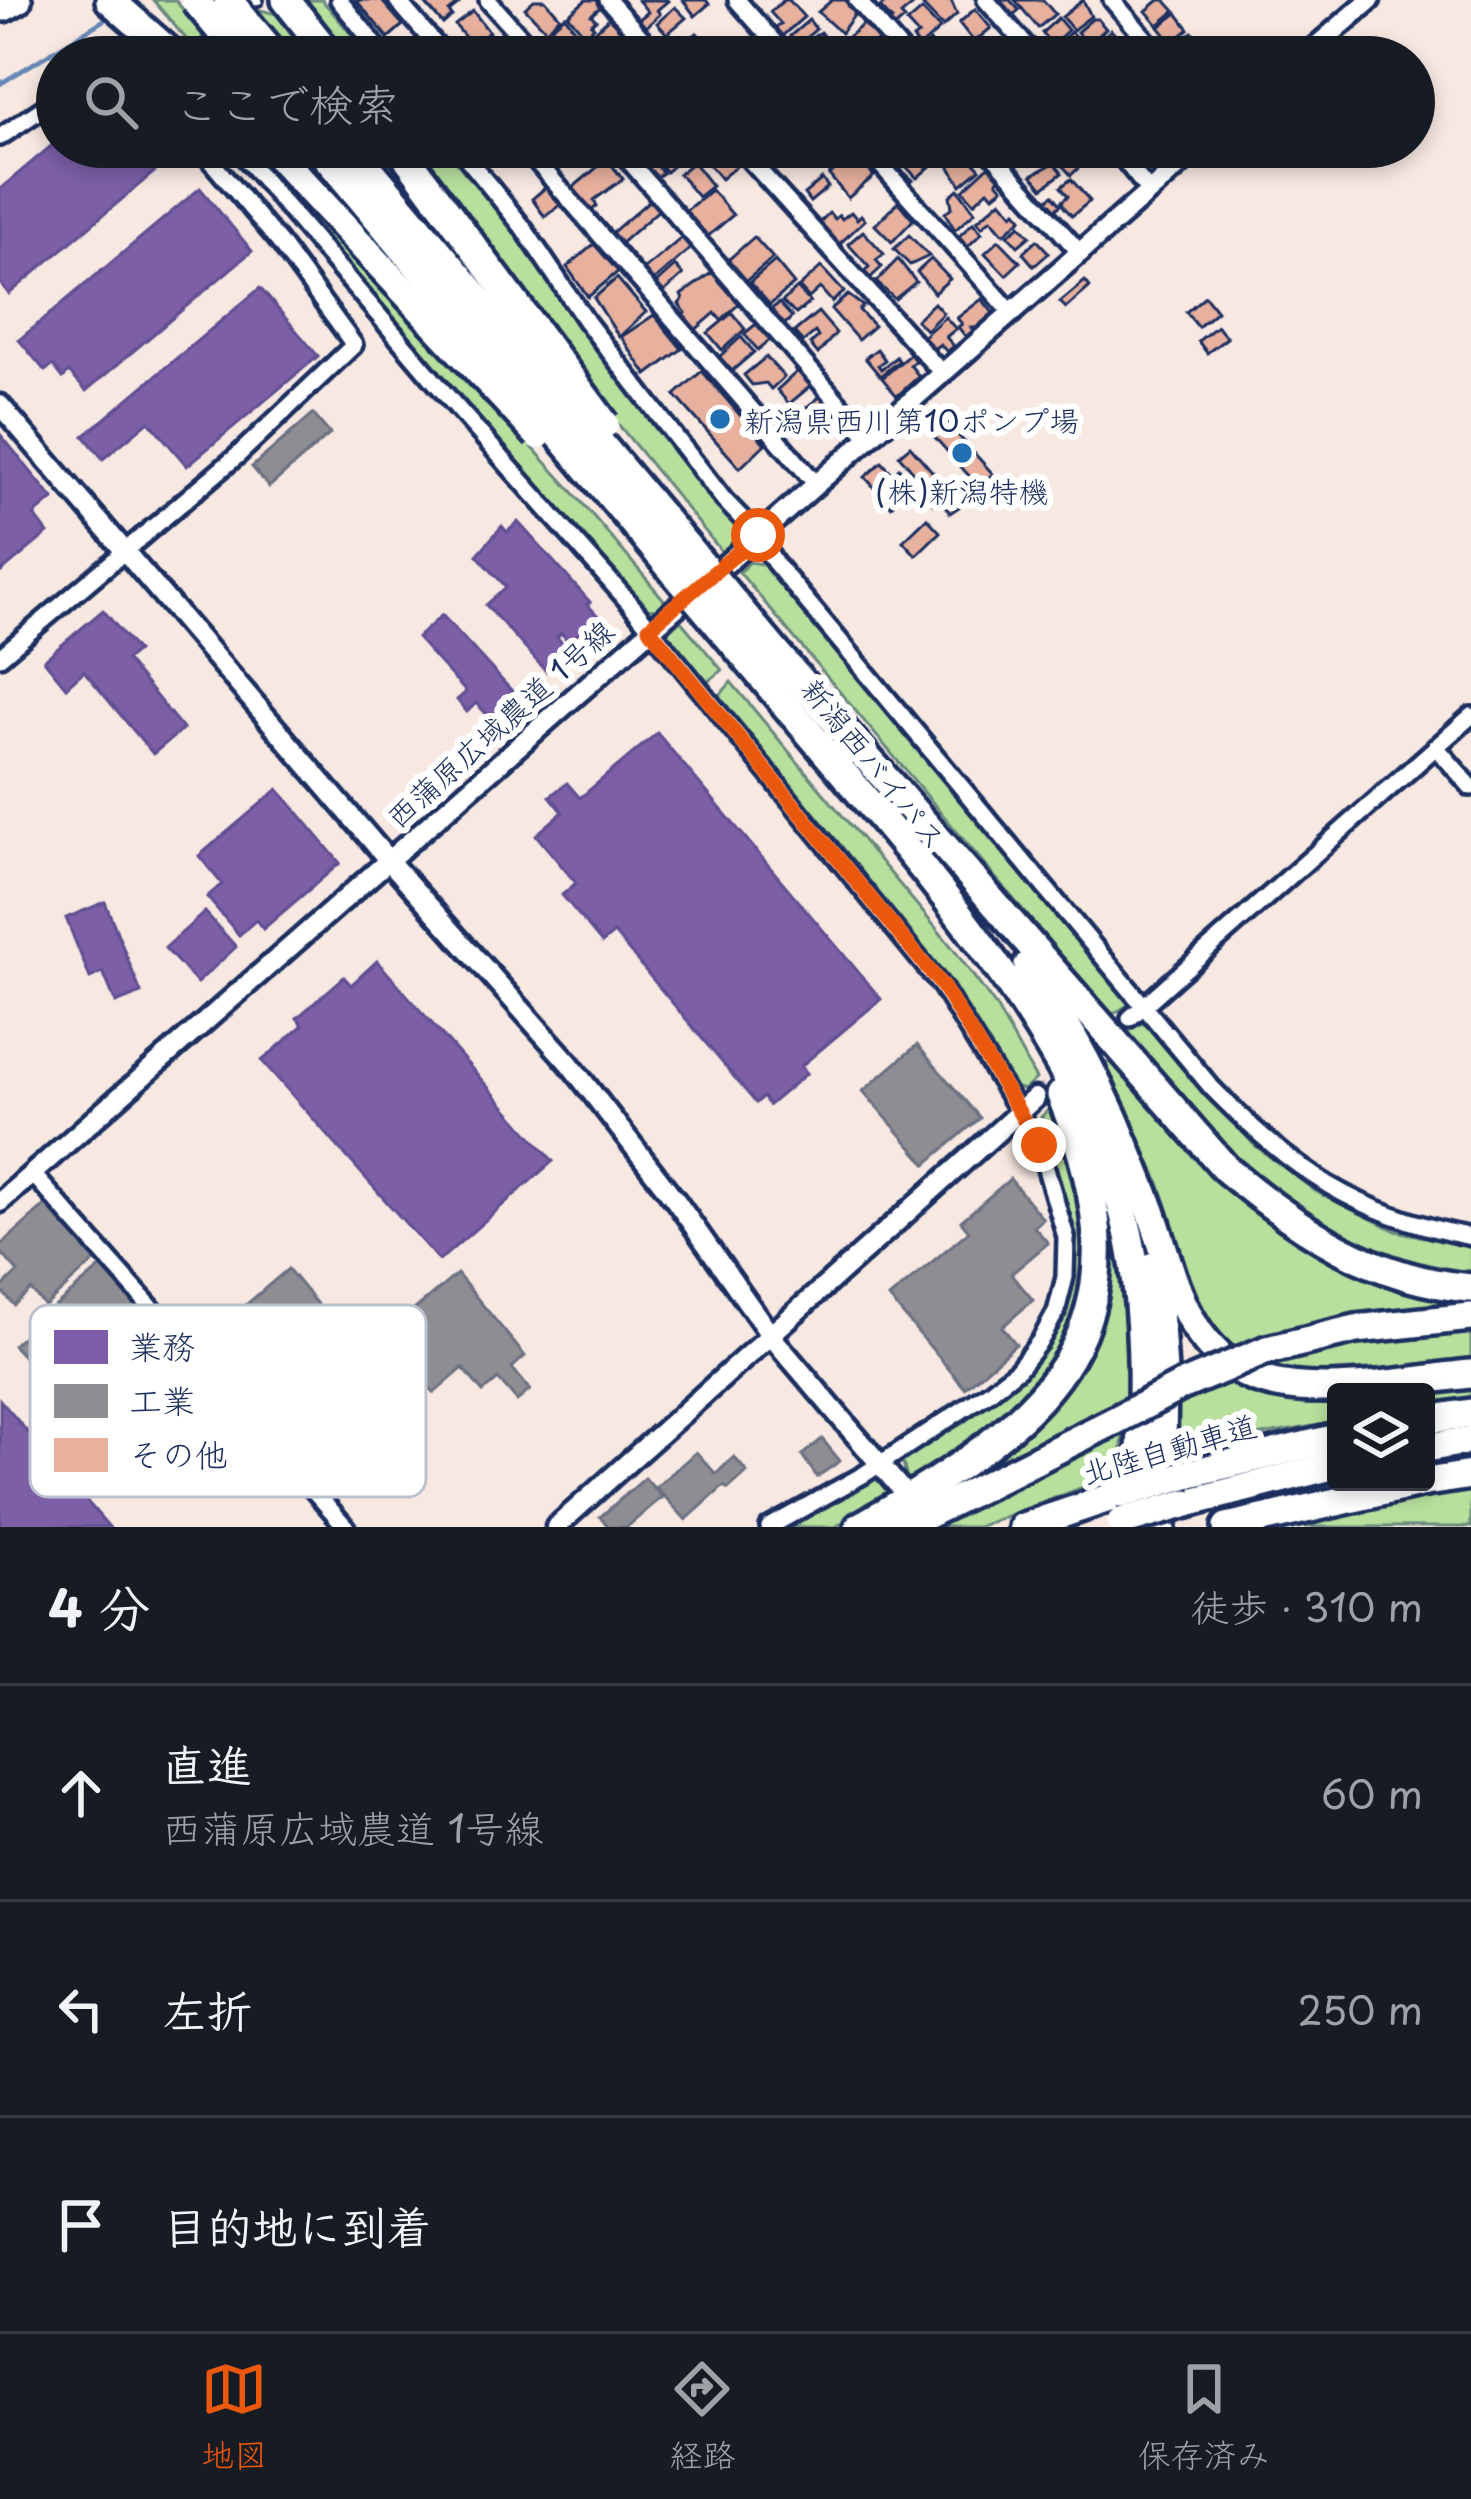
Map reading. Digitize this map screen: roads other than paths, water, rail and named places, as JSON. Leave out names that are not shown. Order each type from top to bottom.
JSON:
[{"type":"highway","points":[[110,0],[141,15],[164,36]]},
{"type":"highway","points":[[195,0],[225,36]]},
{"type":"highway","points":[[289,4],[314,36]]},
{"type":"highway","points":[[224,9],[253,36]]},
{"type":"highway","points":[[289,168],[699,602]]},
{"type":"highway","name":"新潟西バイパス","points":[[336,168],[699,602],[901,801],[1226,1169],[1284,1218],[1352,1256],[1424,1282],[1471,1288]]},
{"type":"highway","name":"新潟西バイパス","points":[[368,168],[778,676],[1024,1009],[1085,1108],[1106,1155],[1131,1246],[1141,1341],[1122,1518]]},
{"type":"highway","points":[[414,168],[778,676]]},
{"type":"highway","points":[[901,801],[992,915],[1041,985],[1090,1070],[1129,1156],[1178,1297],[1205,1341],[1243,1372],[1265,1380],[1323,1387],[1471,1374]]},
{"type":"highway","points":[[859,1527],[942,1477],[1024,1414],[1065,1368],[1090,1316],[1099,1257],[1091,1191],[1070,1115],[1024,1009]]},
{"type":"highway","points":[[1129,1156],[1155,1252],[1163,1370],[1161,1527]]},
{"type":"highway","points":[[902,1527],[1222,1367],[1267,1350],[1356,1329],[1471,1317]]},
{"type":"highway","points":[[1435,1419],[1471,1414]]},
{"type":"highway","points":[[1435,1446],[1471,1440]]},
{"type":"highway","name":"北陸自動車道","points":[[1023,1527],[1122,1518],[1187,1489],[1327,1441]]},
{"type":"highway","name":"北陸自動車道","points":[[1187,1489],[1327,1467]]},
{"type":"highway","points":[[1435,1480],[1471,1474]]},
{"type":"highway","points":[[1227,1527],[1385,1491]]},
{"type":"street","points":[[339,0],[368,36]]},
{"type":"street","points":[[397,0],[428,36]]},
{"type":"street","points":[[488,0],[520,36]]},
{"type":"street","points":[[608,0],[640,36]]},
{"type":"street","points":[[737,0],[769,36]]},
{"type":"street","points":[[857,0],[889,36]]},
{"type":"street","points":[[986,0],[1018,36]]},
{"type":"street","points":[[1112,0],[1143,36]]},
{"type":"street","points":[[1328,36],[1370,0]]},
{"type":"street","points":[[0,137],[36,113]]},
{"type":"street","points":[[0,657],[237,456],[354,344],[279,242],[217,168]]},
{"type":"street","points":[[254,168],[649,628],[943,987],[1028,1104],[1066,1237],[1065,1277],[1056,1312],[1040,1341],[1018,1369],[988,1394],[769,1527]]},
{"type":"street","points":[[475,168],[697,464],[1212,1088],[1268,1144],[1366,1208],[1471,1238]]},
{"type":"street","points":[[542,168],[816,484]]},
{"type":"street","points":[[635,168],[869,438]]},
{"type":"street","points":[[757,168],[943,374]]},
{"type":"street","points":[[884,168],[1013,314]]},
{"type":"street","points":[[1005,168],[1081,254]]},
{"type":"street","points":[[1131,168],[1149,191]]},
{"type":"street","name":"西蒲原広域農道 1号線","points":[[0,1202],[1176,168]]},
{"type":"street","points":[[0,405],[569,1064],[676,1202],[771,1336],[901,1489]]},
{"type":"street","points":[[1130,1018],[1471,716]]},
{"type":"street","points":[[1436,747],[1471,787]]},
{"type":"street","points":[[556,1527],[1028,1104]]},
{"type":"street","points":[[32,1173],[149,1305]]},
{"type":"street","points":[[319,1497],[346,1527]]},
{"type":"lane","points":[[224,9],[261,0],[289,4]]},
{"type":"waterway","points":[[78,36],[112,15]]},
{"type":"waterway","points":[[0,84],[36,62]]},
{"type":"tunnel","points":[[1035,1098],[1130,1018]]},
{"type":"place","name":"新潟県西川第10ポンプ場","points":[[720,419]]},
{"type":"place","name":"(株)新潟特機","points":[[962,453]]}]
